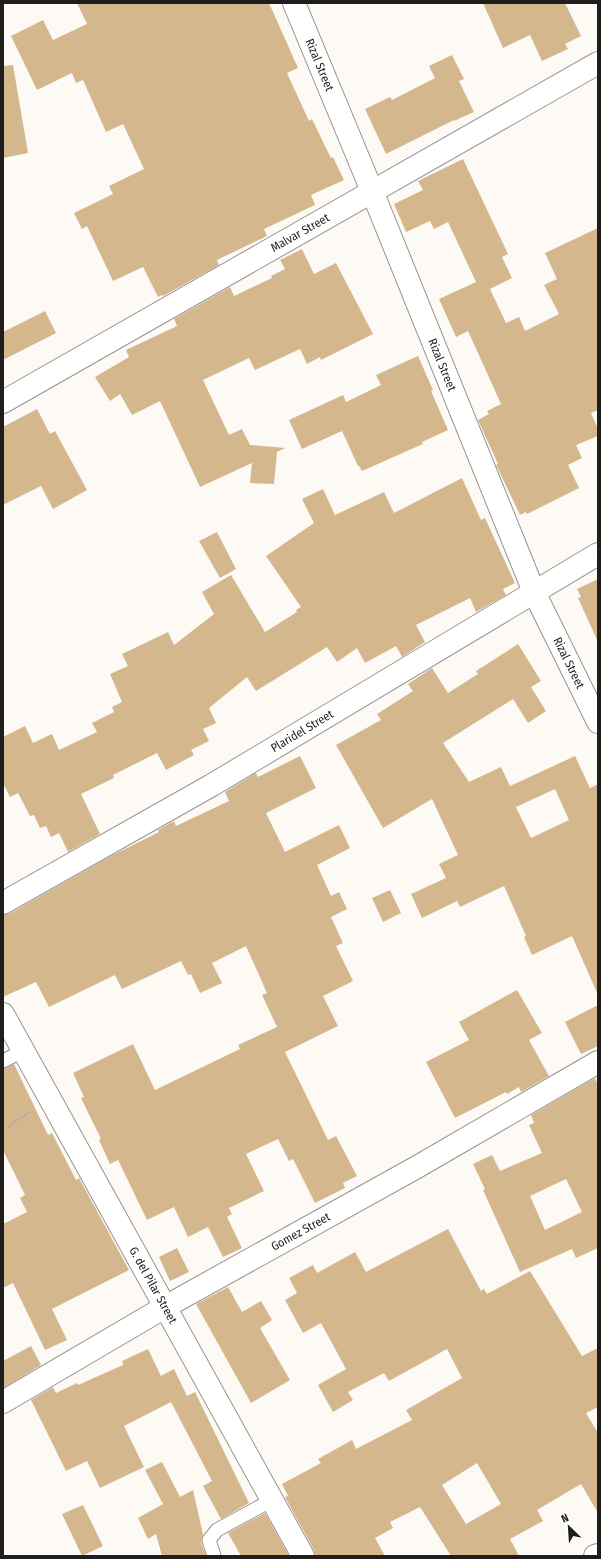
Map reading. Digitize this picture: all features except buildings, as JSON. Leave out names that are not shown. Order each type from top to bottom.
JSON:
[{"type":"street","name":"Rizal Street","points":[[294,3],[372,191],[534,592],[598,722]]},
{"type":"street","name":"Malvar Street","points":[[3,402],[598,63]]},
{"type":"street","name":"Plaridel Street","points":[[3,903],[212,785],[598,554]]},
{"type":"street","name":"G. del Pilar Street","points":[[3,1014],[303,1556]]},
{"type":"street","name":"Gomez Street","points":[[3,1402],[165,1307],[417,1167],[598,1062]]},
{"type":"lane","points":[[3,1060],[23,1051]]},
{"type":"lane","points":[[214,1556],[209,1540],[217,1530],[272,1500]]},
{"type":"path","points":[[8,1127],[50,1099]]}]
